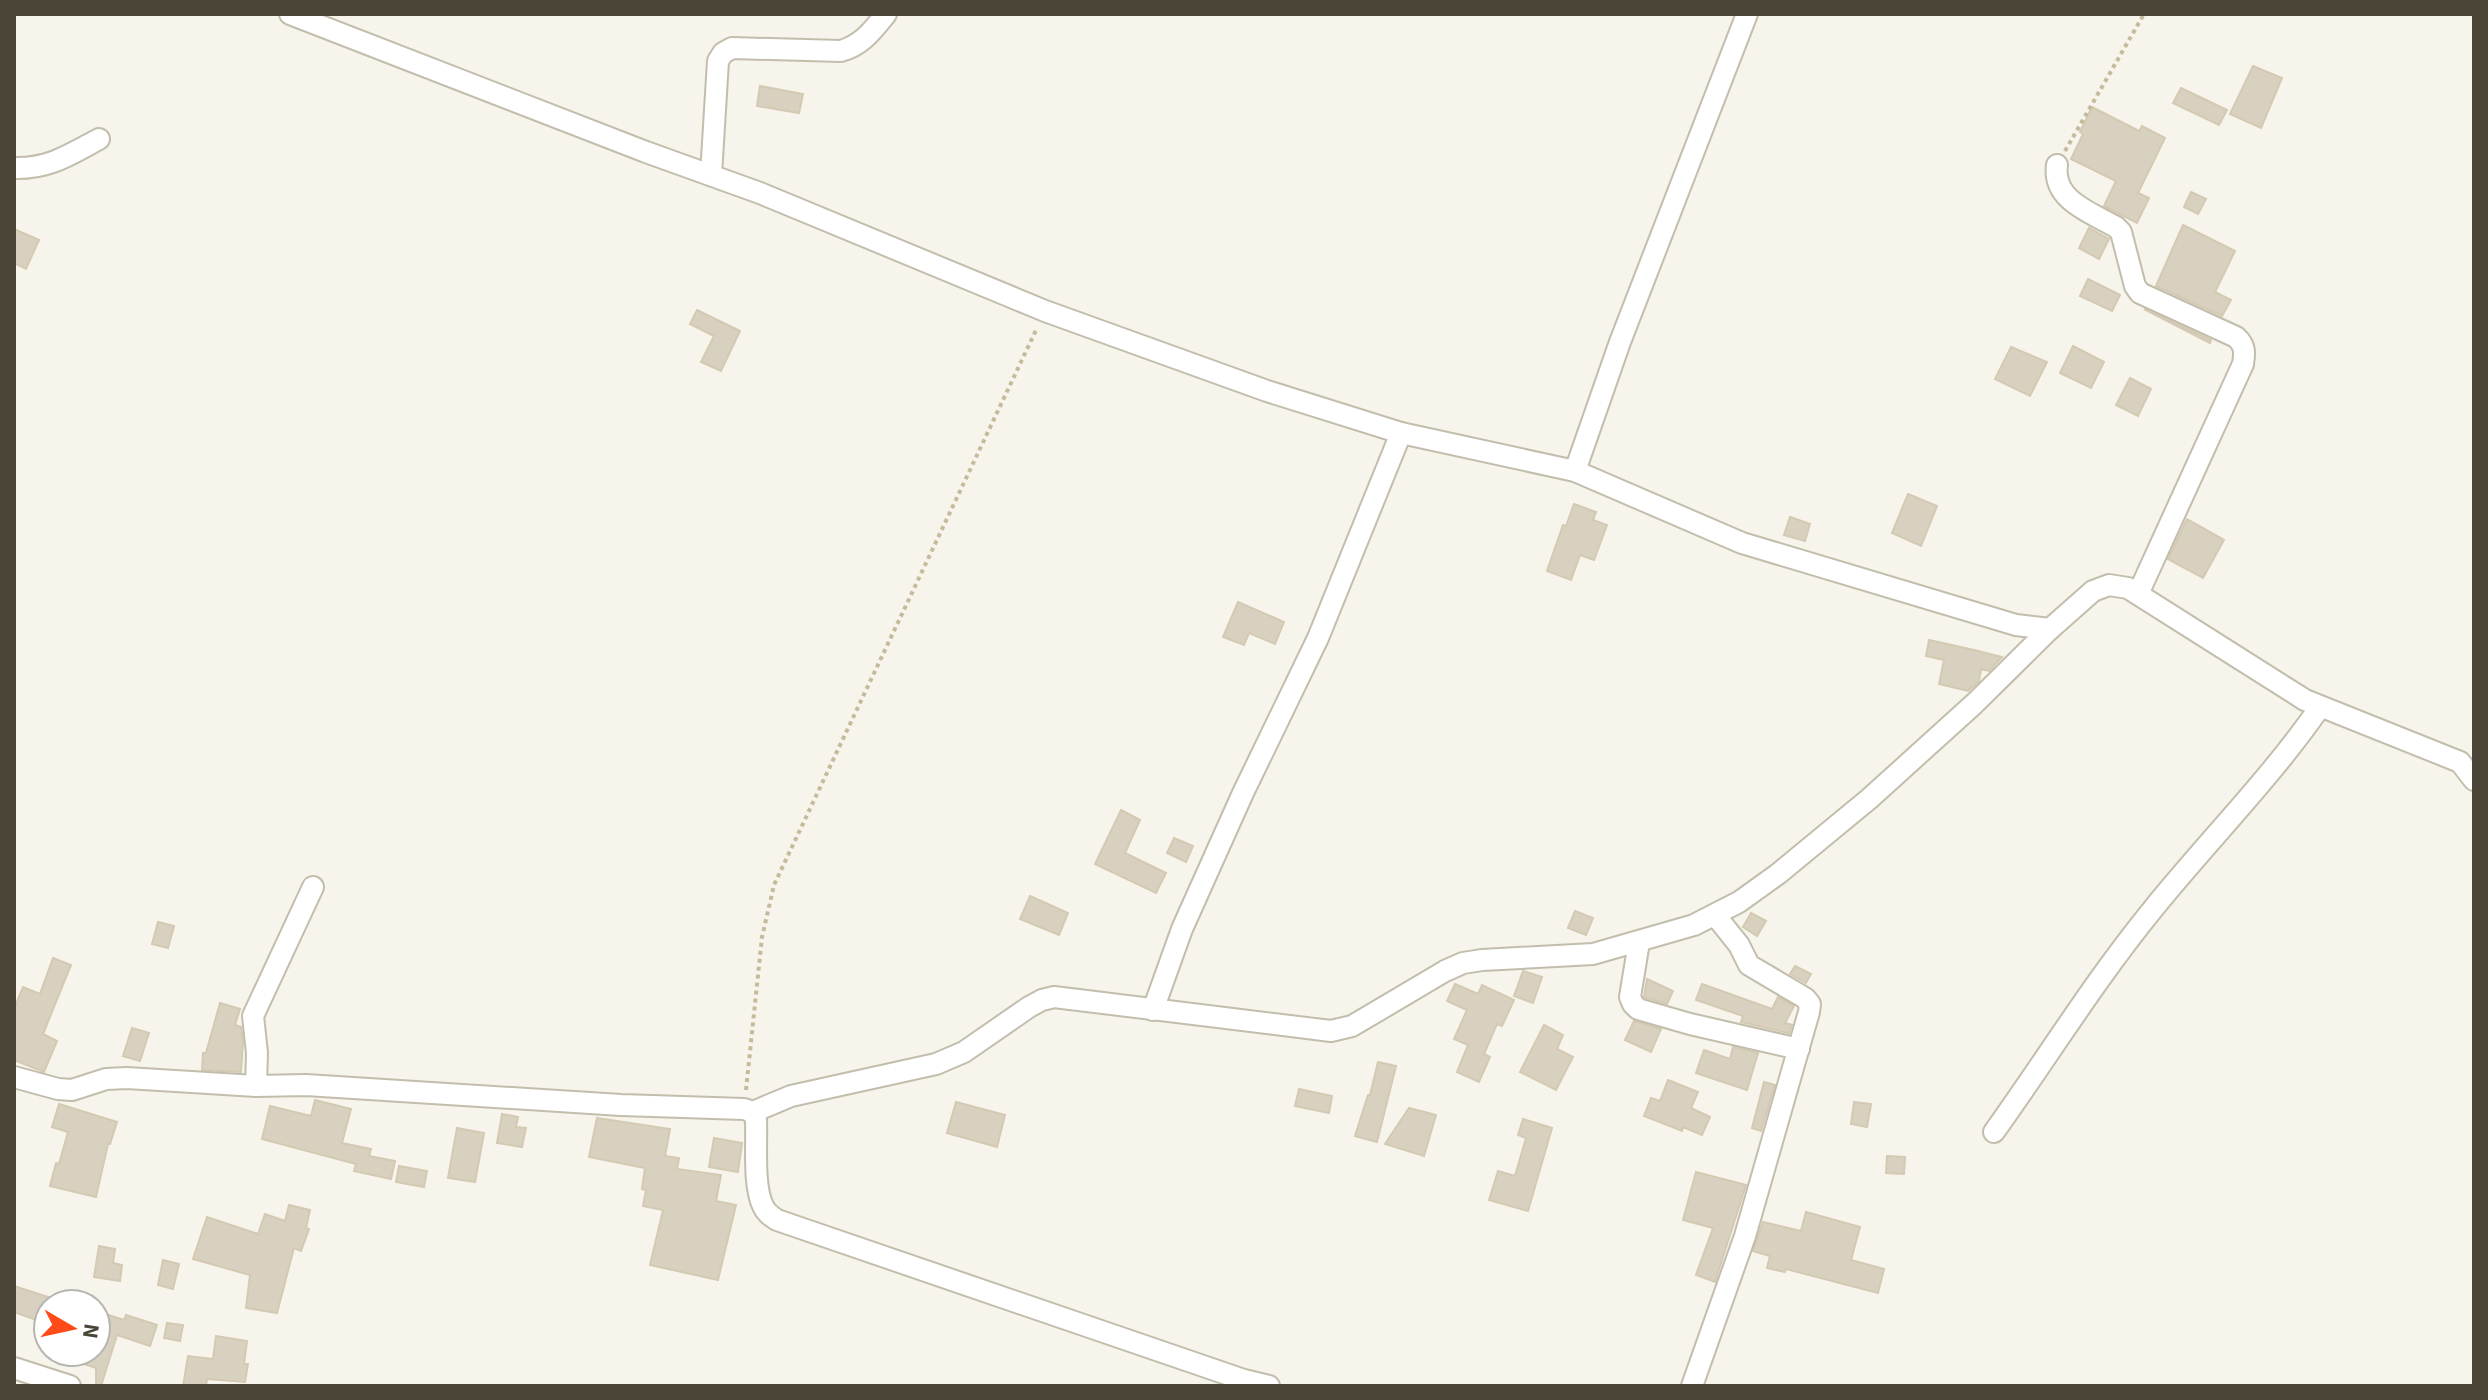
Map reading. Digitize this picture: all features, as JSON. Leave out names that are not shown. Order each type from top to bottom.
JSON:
[{"type":"street","points":[[290,14],[760,193],[1045,311],[1267,391],[1401,433],[1575,471],[1742,543],[2016,625],[2050,629]]},
{"type":"street","points":[[703,173],[718,61],[723,53],[732,48],[841,51],[863,41],[886,14]]},
{"type":"street","points":[[1575,471],[1620,342],[1747,14]]},
{"type":"street","points":[[14,168],[31,169],[51,164],[99,139]]},
{"type":"street","points":[[2057,165],[2055,177],[2067,198],[2121,232],[2135,286],[2140,293],[2236,337],[2242,342],[2245,352],[2243,364],[2138,594]]},
{"type":"street","points":[[1153,1010],[1182,929],[1238,803],[1318,638],[1401,433]]},
{"type":"street","points":[[14,1077],[72,1090],[106,1079],[127,1078],[256,1086],[306,1085],[749,1111],[791,1096],[936,1064],[952,1058],[1042,1000],[1054,997],[1342,1030],[1463,963],[1593,954],[1694,925],[1715,915],[1761,887],[1869,799],[2050,629],[2100,587],[2119,585],[2138,594],[2272,681],[2320,707],[2460,762],[2474,780]]},
{"type":"street","points":[[1994,1132],[2129,939],[2287,752],[2320,707]]},
{"type":"street","points":[[256,1086],[257,1044],[252,1026],[253,1016],[313,887]]},
{"type":"street","points":[[1692,1386],[1745,1236],[1810,1004],[1749,965],[1739,945],[1715,915]]},
{"type":"street","points":[[1639,942],[1630,997],[1638,1009],[1799,1049]]},
{"type":"street","points":[[749,1111],[756,1120],[758,1192],[766,1212],[777,1220],[1269,1386]]},
{"type":"street","points":[[14,1368],[70,1386]]},
{"type":"path","points":[[2057,165],[2144,14]]},
{"type":"path","points":[[749,1111],[762,937],[774,885],[1045,311]]},
{"type":"building","points":[[2253,66],[2282,78],[2261,128],[2230,114]]},
{"type":"building","points":[[760,86],[803,94],[799,113],[757,106]]},
{"type":"building","points":[[2181,88],[2227,110],[2219,125],[2173,103]]},
{"type":"building","points":[[2092,107],[2139,131],[2142,126],[2165,138],[2138,193],[2149,198],[2137,223],[2104,206],[2116,181],[2071,159]]},
{"type":"building","points":[[2191,192],[2206,199],[2198,214],[2184,207]]},
{"type":"building","points":[[2183,225],[2235,251],[2215,292],[2231,300],[2222,316],[2156,286]]},
{"type":"building","points":[[2089,228],[2109,239],[2099,259],[2079,248]]},
{"type":"building","points":[[14,229],[39,240],[26,269],[14,263]]},
{"type":"building","points":[[2088,279],[2120,295],[2112,311],[2080,296]]},
{"type":"building","points":[[2144,309],[2211,340],[2210,343]]},
{"type":"building","points":[[697,310],[740,331],[721,371],[701,362],[714,336],[690,324]]},
{"type":"building","points":[[2073,346],[2104,362],[2091,388],[2060,373]]},
{"type":"building","points":[[2011,347],[2047,362],[2030,396],[1995,379]]},
{"type":"building","points":[[2130,378],[2151,389],[2138,416],[2116,405]]},
{"type":"building","points":[[1908,494],[1937,506],[1921,546],[1892,533]]},
{"type":"building","points":[[1574,504],[1596,512],[1593,520],[1607,525],[1594,560],[1580,555],[1571,580],[1547,571]]},
{"type":"building","points":[[1790,517],[1810,524],[1805,541],[1784,535]]},
{"type":"building","points":[[2187,519],[2224,540],[2203,578],[2168,559]]},
{"type":"building","points":[[1238,602],[1284,622],[1275,644],[1249,633],[1244,645],[1223,637]]},
{"type":"building","points":[[1929,640],[2002,657],[1989,671],[1981,669],[1979,681],[1968,691],[1939,684],[1944,660],[1926,656]]},
{"type":"building","points":[[1121,810],[1140,820],[1125,853],[1166,873],[1156,893],[1095,864]]},
{"type":"building","points":[[1174,838],[1193,846],[1186,862],[1167,853]]},
{"type":"building","points":[[1030,896],[1068,913],[1059,935],[1020,919]]},
{"type":"building","points":[[1575,911],[1593,918],[1586,935],[1568,928]]},
{"type":"building","points":[[1751,913],[1766,921],[1757,936],[1743,927]]},
{"type":"building","points":[[158,922],[174,926],[168,948],[152,944]]},
{"type":"building","points":[[53,958],[71,965],[43,1034],[57,1041],[44,1072],[14,1060],[14,1009],[23,987],[40,994]]},
{"type":"building","points":[[1795,966],[1811,974],[1806,983],[1790,974]]},
{"type":"building","points":[[1523,971],[1542,977],[1533,1003],[1514,996]]},
{"type":"building","points":[[1647,979],[1673,991],[1667,1004],[1644,997]]},
{"type":"building","points":[[1455,984],[1478,994],[1482,985],[1514,1000],[1502,1026],[1497,1024],[1484,1054],[1490,1057],[1479,1082],[1457,1072],[1468,1045],[1454,1039],[1467,1010],[1447,1001]]},
{"type":"building","points":[[1702,984],[1772,1009],[1778,997],[1794,1006],[1785,1023],[1792,1025],[1789,1033],[1741,1022],[1743,1016],[1696,1000]]},
{"type":"building","points":[[220,1003],[240,1009],[235,1025],[241,1027],[243,1042],[241,1072],[202,1070],[203,1053],[206,1053]]},
{"type":"building","points":[[1634,1021],[1661,1029],[1651,1052],[1625,1040]]},
{"type":"building","points":[[1544,1025],[1563,1035],[1557,1049],[1573,1057],[1556,1090],[1520,1072]]},
{"type":"building","points":[[132,1028],[149,1033],[140,1061],[123,1056]]},
{"type":"building","points":[[1733,1047],[1758,1053],[1747,1090],[1696,1073],[1704,1050],[1730,1059]]},
{"type":"building","points":[[1378,1062],[1396,1066],[1377,1142],[1355,1136]]},
{"type":"building","points":[[1668,1080],[1698,1092],[1691,1108],[1710,1117],[1702,1135],[1683,1127],[1682,1131],[1644,1116],[1651,1098],[1660,1101]]},
{"type":"building","points":[[1764,1082],[1775,1085],[1761,1131],[1752,1128]]},
{"type":"building","points":[[1299,1089],[1332,1096],[1329,1113],[1295,1106]]},
{"type":"building","points":[[315,1100],[351,1109],[342,1143],[371,1149],[369,1156],[395,1161],[391,1179],[354,1171],[356,1164],[262,1139],[270,1106],[311,1116]]},
{"type":"building","points":[[956,1102],[1005,1115],[997,1147],[947,1133]]},
{"type":"building","points":[[1854,1102],[1871,1104],[1867,1127],[1851,1124]]},
{"type":"building","points":[[59,1104],[117,1122],[108,1144],[96,1197],[50,1186],[68,1132],[52,1127]]},
{"type":"building","points":[[1409,1108],[1436,1115],[1424,1156],[1385,1144]]},
{"type":"building","points":[[502,1114],[518,1117],[516,1127],[526,1128],[522,1147],[497,1143]]},
{"type":"building","points":[[597,1118],[670,1129],[665,1156],[679,1158],[677,1169],[721,1175],[716,1201],[736,1205],[718,1280],[650,1265],[663,1210],[643,1206],[645,1168],[589,1157]]},
{"type":"building","points":[[1523,1119],[1552,1128],[1528,1211],[1489,1200],[1498,1171],[1515,1176],[1526,1138],[1518,1135]]},
{"type":"building","points":[[457,1128],[484,1133],[475,1182],[448,1178]]},
{"type":"building","points":[[714,1138],[742,1143],[738,1172],[709,1167]]},
{"type":"building","points":[[1887,1156],[1905,1157],[1904,1174],[1886,1173]]},
{"type":"building","points":[[399,1166],[427,1171],[424,1187],[396,1182]]},
{"type":"building","points":[[1696,1172],[1746,1185],[1715,1282],[1696,1275],[1713,1228],[1683,1220]]},
{"type":"building","points":[[289,1205],[310,1210],[306,1228],[309,1229],[301,1251],[294,1248],[277,1313],[246,1308],[250,1275],[193,1259],[207,1217],[258,1234],[265,1214],[285,1221]]},
{"type":"building","points":[[1806,1212],[1860,1227],[1851,1260],[1884,1269],[1878,1293],[1786,1269],[1785,1272],[1767,1268],[1770,1256],[1753,1251],[1763,1222],[1801,1231]]},
{"type":"building","points":[[99,1246],[115,1249],[113,1263],[122,1265],[120,1281],[94,1277]]},
{"type":"building","points":[[163,1260],[179,1264],[173,1289],[158,1285]]},
{"type":"building","points":[[14,1286],[32,1292],[32,1318],[14,1312]]},
{"type":"building","points":[[126,1315],[157,1325],[150,1346],[117,1335],[112,1351],[112,1316],[124,1320]]},
{"type":"building","points":[[167,1323],[183,1325],[180,1341],[164,1338]]},
{"type":"building","points":[[216,1336],[247,1341],[245,1382],[207,1379],[206,1386],[183,1386],[188,1356],[213,1359]]},
{"type":"building","points":[[96,1368],[107,1368],[101,1386],[96,1386]]}]
